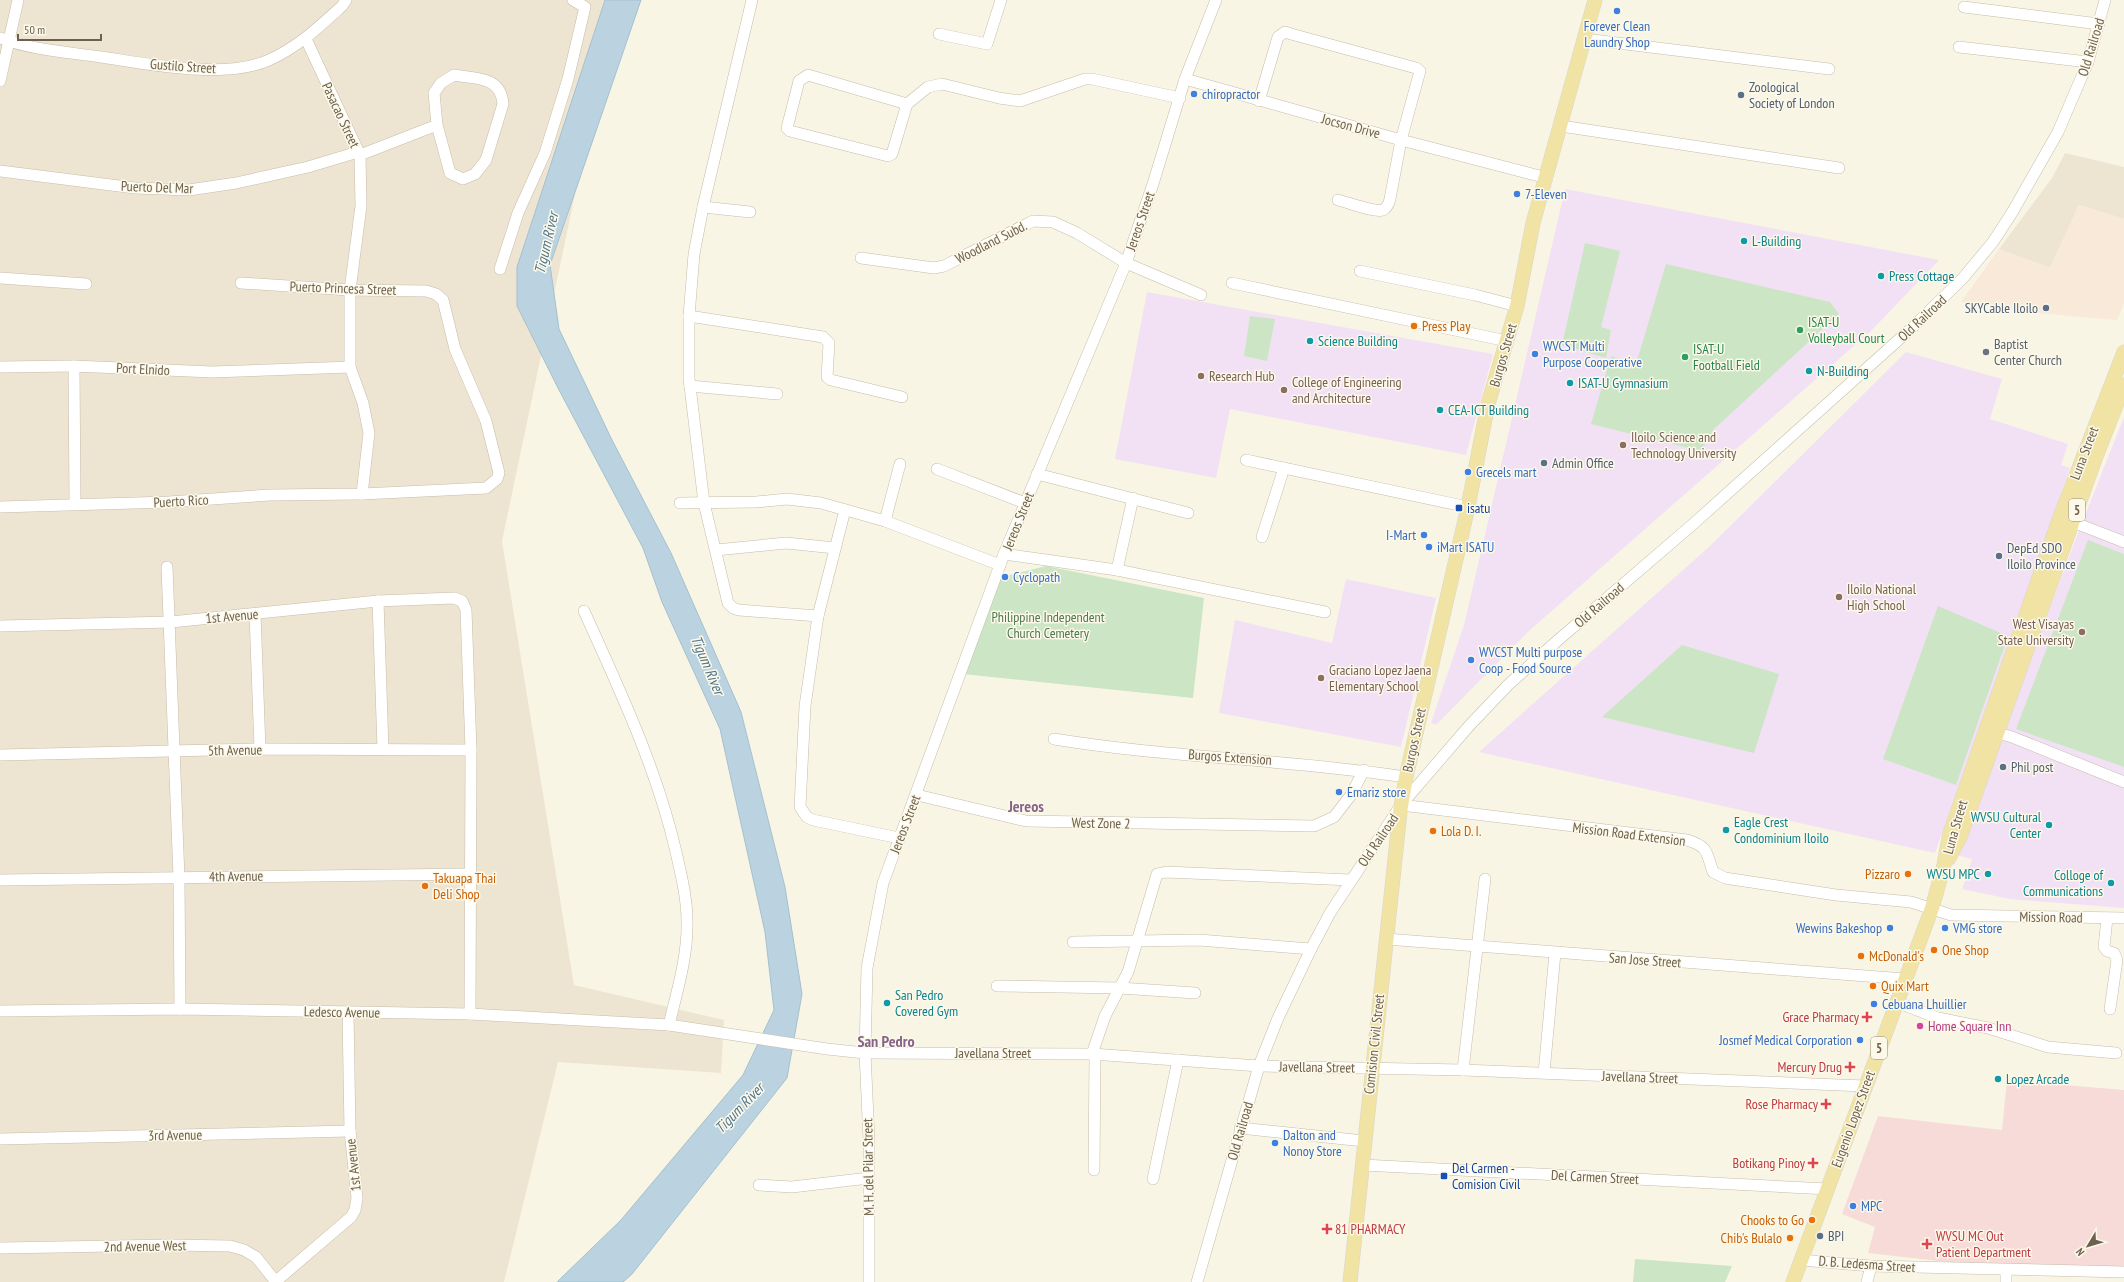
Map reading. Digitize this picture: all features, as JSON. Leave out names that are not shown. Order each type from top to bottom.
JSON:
[{"type":"main road","name":"Burgos Street","points":[[1401,805],[1406,777],[1468,507],[1488,404],[1517,306],[1533,223],[1547,178],[1595,0]]},
{"type":"main road","name":"Luna Street","points":[[1944,865],[1960,837],[1992,731],[2124,352]]},
{"type":"main road","name":"Luna Street","points":[[2066,520],[2095,459],[2124,386]]},
{"type":"main road","name":"Comision Civil Street","points":[[1350,1282],[1363,1165],[1371,1068],[1401,805]]},
{"type":"main road","name":"Eugenio Lopez Street","points":[[1793,1282],[1932,908],[1944,865]]},
{"type":"street","points":[[0,81],[4,39],[18,0]]},
{"type":"street","name":"Gustilo Street","points":[[4,39],[34,48],[194,69],[244,68],[269,60],[306,39],[342,6],[346,0]]},
{"type":"street","points":[[500,269],[518,213],[545,153],[568,79],[585,7],[573,0]]},
{"type":"street","points":[[752,0],[703,207],[694,254],[689,316],[690,386],[704,503],[728,603],[733,608],[818,616]]},
{"type":"street","points":[[939,34],[987,44],[1001,0]]},
{"type":"street","name":"Jereos Street","points":[[865,1053],[867,968],[883,883],[1004,554],[1126,263],[1185,79],[1216,0]]},
{"type":"street","name":"Old Railroad","points":[[1197,1282],[1259,1066],[1278,1018],[1311,949],[1351,880],[1401,805],[1469,726],[1508,685],[1557,640],[1692,525],[1914,326],[1963,278],[1993,242],[2039,168],[2058,132],[2088,62],[2105,0]]},
{"type":"street","points":[[1964,7],[2099,24]]},
{"type":"street","points":[[1259,101],[1278,37],[1285,32],[1416,68],[1420,71],[1401,140],[1390,199],[1387,206],[1382,210],[1375,210],[1338,200]]},
{"type":"street","name":"Pasacao Street","points":[[306,39],[359,153],[361,206],[350,290]]},
{"type":"street","points":[[1585,39],[1828,69]]},
{"type":"street","points":[[1959,47],[2088,62]]},
{"type":"street","points":[[454,75],[490,81],[498,86],[502,95],[503,104],[486,160],[475,174],[463,179],[450,173],[437,125],[434,93],[449,76],[454,75]]},
{"type":"street","points":[[906,104],[808,75],[799,81],[787,128],[790,131],[888,156],[892,154],[906,104],[928,87],[942,84],[999,98],[1020,101],[1086,79],[1092,79],[1180,98]]},
{"type":"street","name":"Jocson Drive","points":[[1185,79],[1401,140],[1547,178]]},
{"type":"street","name":"Puerto Del Mar","points":[[0,170],[135,188],[189,190],[236,183],[359,153],[437,125]]},
{"type":"street","points":[[1561,126],[1839,168]]},
{"type":"street","points":[[703,207],[750,212]]},
{"type":"street","name":"Woodland Subd.","points":[[861,258],[934,268],[944,266],[1033,221],[1053,222],[1077,233],[1126,263],[1201,294]]},
{"type":"street","points":[[1360,271],[1475,295],[1517,306]]},
{"type":"street","points":[[0,278],[86,284]]},
{"type":"street","name":"Puerto Princesa Street","points":[[241,283],[350,290],[426,291],[436,294],[443,300]]},
{"type":"street","points":[[1232,283],[1507,341]]},
{"type":"street","points":[[350,290],[350,367],[363,403],[369,433],[362,494]]},
{"type":"street","name":"Puerto Rico","points":[[0,507],[169,502],[270,495],[362,494],[486,488],[497,479],[499,473],[486,421],[455,349],[443,300]]},
{"type":"street","points":[[689,316],[823,337],[829,343],[827,377],[831,380],[902,397]]},
{"type":"street","points":[[74,366],[75,504]]},
{"type":"street","name":"Port Elnido","points":[[0,367],[74,366],[212,372],[350,367]]},
{"type":"street","points":[[690,386],[777,394]]},
{"type":"street","points":[[1246,460],[1468,507]]},
{"type":"street","points":[[885,521],[900,464]]},
{"type":"street","points":[[1262,537],[1284,468]]},
{"type":"street","points":[[937,469],[1025,503]]},
{"type":"street","points":[[1037,474],[1188,513]]},
{"type":"street","points":[[1117,570],[1133,498]]},
{"type":"street","points":[[680,503],[787,499],[821,503],[885,521],[1000,566]]},
{"type":"street","points":[[845,510],[818,616],[805,706],[800,807],[803,813],[813,820],[899,838]]},
{"type":"street","points":[[2066,520],[2124,542]]},
{"type":"street","points":[[716,550],[786,543],[835,548]]},
{"type":"street","points":[[1004,554],[1117,570],[1325,612]]},
{"type":"street","points":[[167,567],[171,622],[179,878],[180,1009]]},
{"type":"street","name":"1st Avenue","points":[[0,626],[171,622],[378,601],[454,598],[462,601],[466,610],[471,750]]},
{"type":"street","points":[[378,601],[383,749]]},
{"type":"street","points":[[584,611],[660,790],[670,824],[682,878],[687,920],[687,936],[669,1025]]},
{"type":"street","points":[[255,614],[260,749]]},
{"type":"street","points":[[1992,731],[2124,782]]},
{"type":"street","name":"Burgos Extension","points":[[1054,739],[1118,749],[1262,759],[1364,770],[1406,777]]},
{"type":"street","name":"5th Avenue","points":[[0,755],[260,749],[471,750]]},
{"type":"street","points":[[470,1014],[471,750]]},
{"type":"street","name":"West Zone 2","points":[[916,795],[1026,821],[1288,827],[1314,826],[1334,817],[1350,795],[1364,770]]},
{"type":"street","name":"Mission Road Extension","points":[[1401,805],[1687,840],[1704,847],[1708,853],[1713,872],[1725,878],[1836,895],[1911,902],[1932,908]]},
{"type":"street","points":[[1094,1170],[1094,1054],[1105,1016],[1128,972],[1157,874],[1166,872],[1351,880]]},
{"type":"street","name":"4th Avenue","points":[[0,880],[471,874]]},
{"type":"street","points":[[1463,1070],[1485,879]]},
{"type":"street","name":"Mission Road","points":[[1932,908],[1951,915],[2124,918]]},
{"type":"street","points":[[2107,918],[2104,947],[2107,951],[2114,953],[2117,960],[2110,1009]]},
{"type":"street","name":"San Jose Street","points":[[1386,939],[1905,979]]},
{"type":"street","points":[[1073,942],[1199,940],[1311,949]]},
{"type":"street","points":[[1544,1074],[1555,953]]},
{"type":"street","points":[[997,986],[1120,988],[1195,993]]},
{"type":"street","points":[[1896,1002],[1938,1018],[1988,1028],[2048,1047],[2116,1053]]},
{"type":"street","name":"Ledesco Avenue","points":[[0,1011],[180,1009],[470,1014],[669,1025],[827,1049]]},
{"type":"street","name":"1st Avenue","points":[[275,1282],[351,1217],[355,1210],[357,1198],[350,1131],[348,1013]]},
{"type":"street","name":"Javellana Street","points":[[827,1049],[865,1053],[1094,1054],[1259,1066],[1463,1070],[1865,1086]]},
{"type":"street","name":"M. H. del Pilar Street","points":[[865,1053],[869,1178],[869,1282]]},
{"type":"street","points":[[1153,1179],[1178,1060]]},
{"type":"street","points":[[1240,1128],[1364,1141]]},
{"type":"street","name":"3rd Avenue","points":[[0,1140],[350,1131]]},
{"type":"street","name":"Del Carmen Street","points":[[1363,1165],[1828,1189]]},
{"type":"street","points":[[759,1185],[792,1187],[869,1178]]},
{"type":"street","name":"2nd Avenue West","points":[[0,1248],[172,1245],[230,1246],[244,1250],[256,1257],[275,1282]]},
{"type":"street","name":"D. B. Ledesma Street","points":[[1801,1260],[1871,1266],[2124,1272]]},
{"type":"street","points":[[1867,1282],[1871,1266]]},
{"type":"street","points":[[2006,1270],[2006,1282]]},
{"type":"street","points":[[2109,1271],[2110,1282]]},
{"type":"shaded area","points":[[0,0],[616,0],[502,541],[574,985],[724,1020],[721,1073],[558,1062],[504,1282],[0,1282]]},
{"type":"shaded area","points":[[2065,153],[2124,167],[2124,219],[2079,205],[2050,268],[1999,249],[2052,178]]},
{"type":"shaded area","name":"Iloilo Science and Technology University","points":[[1565,189],[1939,260],[1871,331],[1530,630],[1436,725],[1431,723],[1464,625]]},
{"type":"shaded area","points":[[2079,205],[2124,219],[2124,303],[2117,320],[2027,312],[1961,302],[1999,249],[2050,268]]},
{"type":"shaded area","points":[[1147,292],[1493,354],[1466,455],[1230,409],[1216,478],[1115,459]]},
{"type":"shaded area","name":"Iloilo National High School","points":[[1906,352],[2002,379],[1990,419],[2068,444],[2061,465],[2070,468],[1935,853],[1479,752],[1710,546]]},
{"type":"shaded area","name":"West Visayas State University","points":[[2124,417],[2124,908],[2010,899],[1962,889],[1972,859],[1956,855],[2078,533]]},
{"type":"shaded area","name":"Graciano Lopez Jaena Elementary School","points":[[1346,579],[1436,598],[1401,747],[1219,713],[1235,620],[1332,643]]},
{"type":"shaded area","points":[[2007,1080],[2124,1090],[2124,1271],[1984,1266],[1868,1253],[1875,1227],[1842,1214],[1878,1116],[2002,1130]]},
{"type":"green space","points":[[1585,243],[1620,251],[1601,327],[1611,330],[1606,358],[1562,345]]},
{"type":"green space","points":[[1666,264],[1830,302],[1839,314],[1714,429],[1701,451],[1591,424],[1611,356],[1636,364]]},
{"type":"green space","points":[[1250,316],[1275,319],[1267,361],[1244,356]]},
{"type":"green space","points":[[2088,540],[2124,554],[2124,767],[2016,729]]},
{"type":"green space","name":"Philippine Independent Church Cemetery","points":[[1046,566],[1204,598],[1193,698],[963,674],[994,579]]},
{"type":"green space","points":[[1938,606],[2008,636],[1956,785],[1883,759]]},
{"type":"green space","points":[[1682,645],[1779,674],[1754,753],[1602,717]]},
{"type":"green space","points":[[1635,1259],[1732,1266],[1725,1282],[1633,1282]]},
{"type":"water","name":"Tigum River","points":[[605,0],[641,0],[550,265],[559,329],[612,440],[671,553],[741,712],[785,887],[802,994],[787,1078],[632,1274],[623,1282],[557,1282],[621,1220],[743,1075],[774,1010],[765,932],[720,729],[662,602],[643,548],[559,390],[517,306],[517,267]]},
{"type":"place","name":"Forever Clean Laundry Shop","points":[[1617,11]]},
{"type":"place","name":"chiropractor","points":[[1194,94]]},
{"type":"place","name":"Zoological Society of London","points":[[1741,95]]},
{"type":"place","name":"7-Eleven","points":[[1517,194]]},
{"type":"place","name":"L-Building","points":[[1744,241]]},
{"type":"place","name":"Press Cottage","points":[[1881,276]]},
{"type":"place","name":"SKYCable Iloilo","points":[[2046,308]]},
{"type":"place","name":"Press Play","points":[[1414,326]]},
{"type":"place","name":"ISAT-U Volleyball Court","points":[[1800,330]]},
{"type":"place","name":"Science Building","points":[[1310,341]]},
{"type":"place","name":"Baptist Center Church","points":[[1986,352]]},
{"type":"place","name":"WVCST Multi Purpose Cooperative","points":[[1535,354]]},
{"type":"place","name":"ISAT-U Football Field","points":[[1685,357]]},
{"type":"place","name":"N-Building","points":[[1809,371]]},
{"type":"place","name":"Research Hub","points":[[1201,376]]},
{"type":"place","name":"ISAT-U Gymnasium","points":[[1570,383]]},
{"type":"place","name":"College of Engineering and Architecture","points":[[1284,390]]},
{"type":"place","name":"CEA-ICT Building","points":[[1440,410]]},
{"type":"place","name":"Iloilo Science and Technology University","points":[[1623,445]]},
{"type":"place","name":"Admin Office","points":[[1544,463]]},
{"type":"place","name":"Grecels mart","points":[[1468,472]]},
{"type":"place","name":"isatu","points":[[1459,508]]},
{"type":"place","name":"I-Mart","points":[[1424,535]]},
{"type":"place","name":"iMart ISATU","points":[[1429,547]]},
{"type":"place","name":"DepEd SDO Iloilo Province","points":[[1999,556]]},
{"type":"place","name":"Cyclopath","points":[[1005,577]]},
{"type":"place","name":"Iloilo National High School","points":[[1839,597]]},
{"type":"place","name":"West Visayas State University","points":[[2082,632]]},
{"type":"place","name":"WVCST Multi purpose Coop - Food Source","points":[[1471,660]]},
{"type":"place","name":"Graciano Lopez Jaena Elementary School","points":[[1321,678]]},
{"type":"place","name":"Phil post","points":[[2003,767]]},
{"type":"place","name":"Emariz store","points":[[1339,792]]},
{"type":"place","name":"WVSU Cultural Center","points":[[2049,825]]},
{"type":"place","name":"Eagle Crest Condominium Iloilo","points":[[1726,830]]},
{"type":"place","name":"Lola D. I.","points":[[1433,831]]},
{"type":"place","name":"Pizzaro","points":[[1908,874]]},
{"type":"place","name":"WVSU MPC","points":[[1988,874]]},
{"type":"place","name":"Colloge of Communications","points":[[2111,883]]},
{"type":"place","name":"Takuapa Thai Deli Shop","points":[[425,886]]},
{"type":"place","name":"Wewins Bakeshop","points":[[1890,928]]},
{"type":"place","name":"VMG store","points":[[1945,928]]},
{"type":"place","name":"One Shop","points":[[1934,950]]},
{"type":"place","name":"McDonald's","points":[[1861,956]]},
{"type":"place","name":"Quix Mart","points":[[1873,986]]},
{"type":"place","name":"San Pedro Covered Gym","points":[[887,1003]]},
{"type":"place","name":"Cebuana Lhuillier","points":[[1874,1004]]},
{"type":"place","name":"Grace Pharmacy","points":[[1867,1017]]},
{"type":"place","name":"Home Square Inn","points":[[1920,1026]]},
{"type":"place","name":"Josmef Medical Corporation","points":[[1860,1040]]},
{"type":"place","name":"Mercury Drug","points":[[1850,1067]]},
{"type":"place","name":"Lopez Arcade","points":[[1998,1079]]},
{"type":"place","name":"Rose Pharmacy","points":[[1826,1104]]},
{"type":"place","name":"Dalton and Nonoy Store","points":[[1275,1143]]},
{"type":"place","name":"Botikang Pinoy","points":[[1813,1163]]},
{"type":"place","name":"Del Carmen - Comision Civil","points":[[1444,1176]]},
{"type":"place","name":"MPC","points":[[1853,1206]]},
{"type":"place","name":"Chooks to Go","points":[[1812,1220]]},
{"type":"place","name":"81 PHARMACY","points":[[1327,1229]]},
{"type":"place","name":"BPI","points":[[1820,1236]]},
{"type":"place","name":"Chib's Bulalo","points":[[1790,1238]]},
{"type":"place","name":"WVSU MC Out Patient Department","points":[[1927,1244]]},
{"type":"district","name":"Jereos","points":[[1026,806]]},
{"type":"district","name":"San Pedro","points":[[886,1041]]}]
